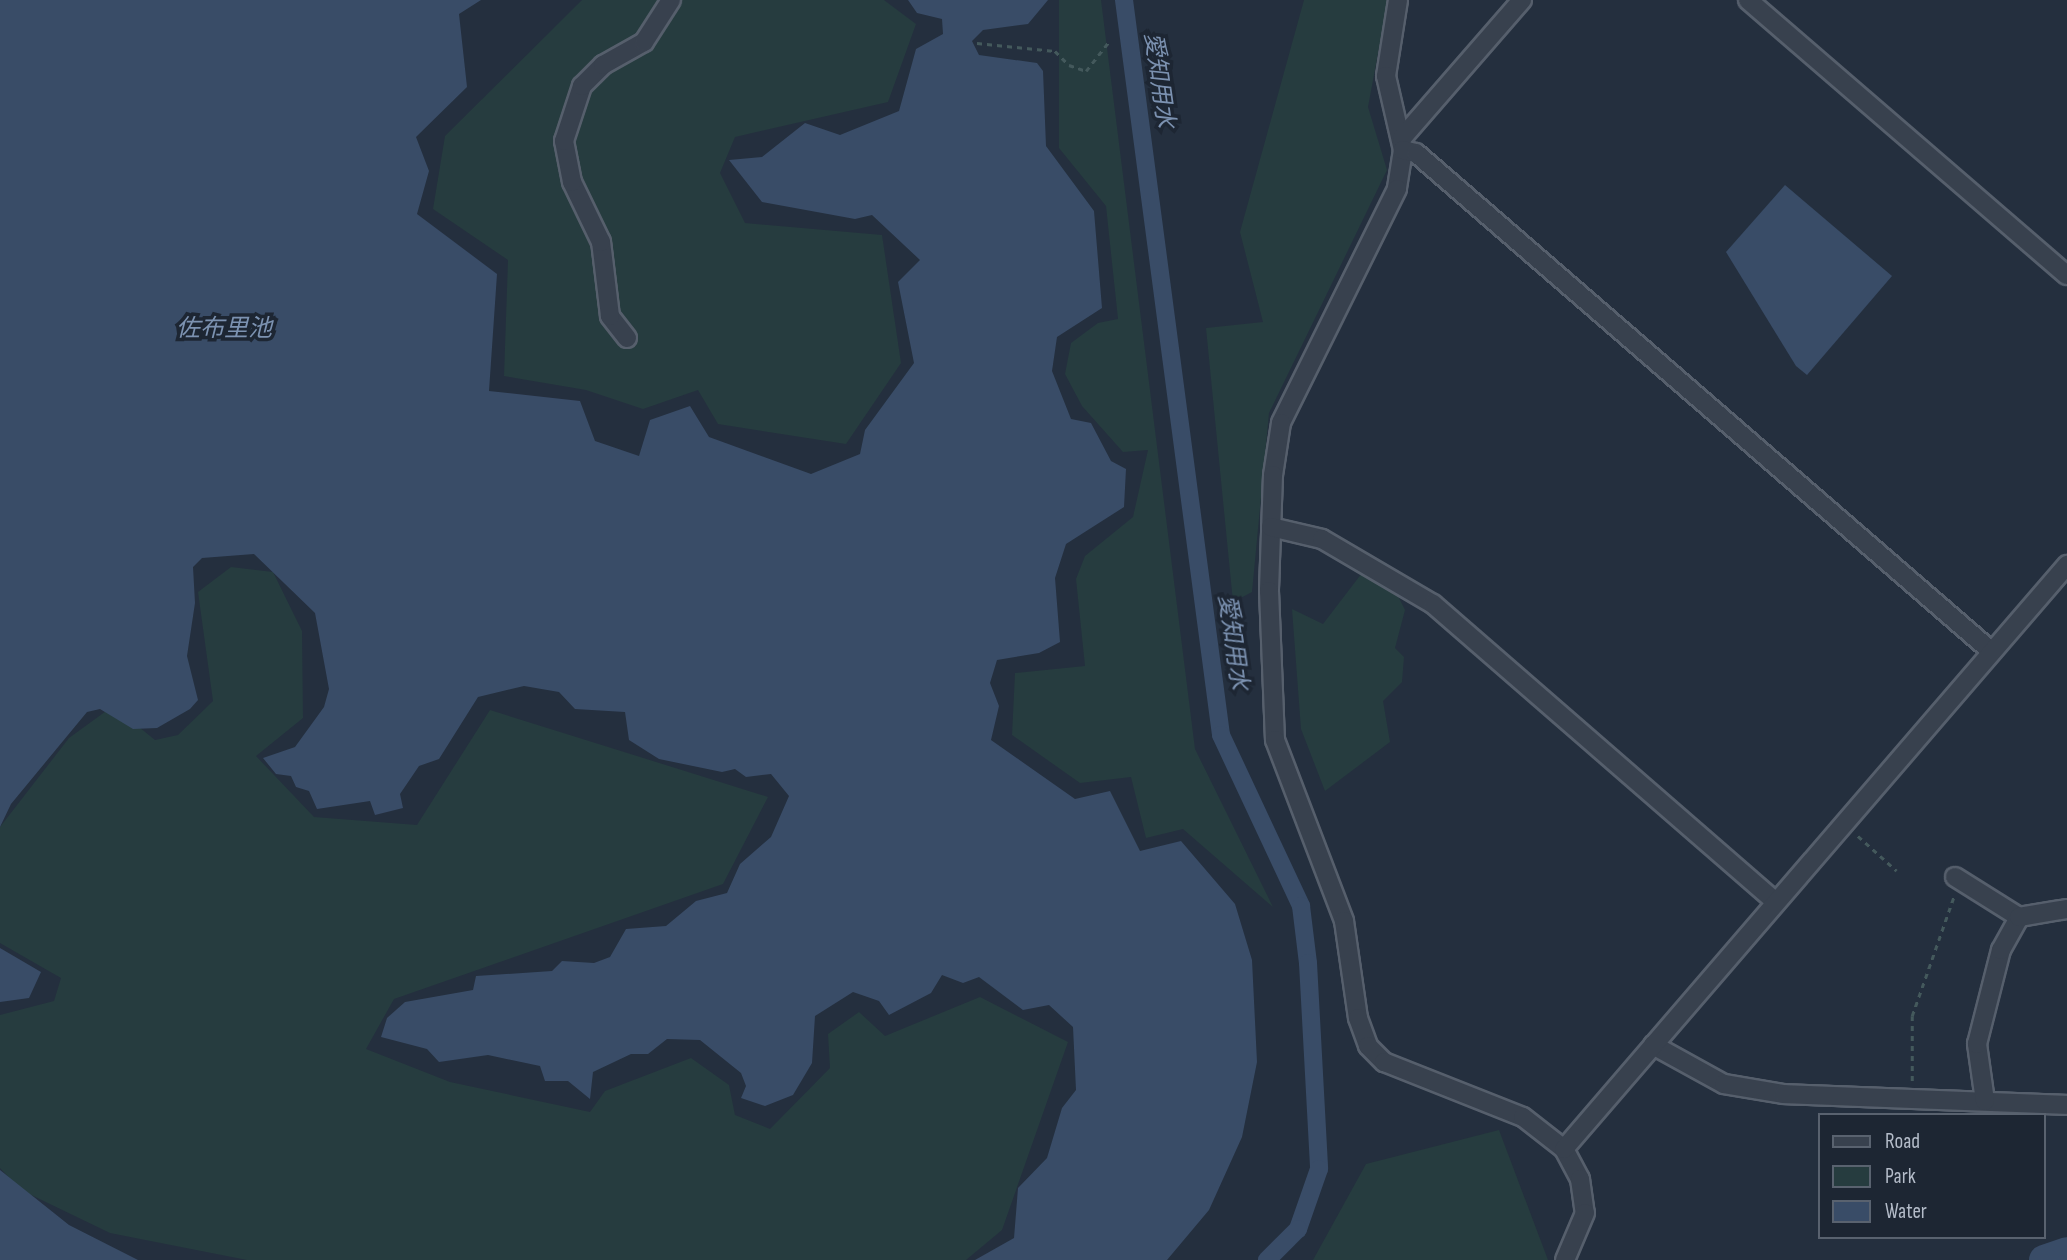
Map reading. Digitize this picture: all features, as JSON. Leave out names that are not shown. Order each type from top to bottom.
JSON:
[{"type":"street","points":[[626,338],[610,316],[601,242],[567,169],[566,125],[582,86],[603,65],[644,42],[671,0]]},
{"type":"street","points":[[1398,0],[1386,76],[1388,103],[1403,144],[1991,651]]},
{"type":"street","points":[[1522,0],[1403,144],[1387,212],[1281,423],[1271,527],[1275,740],[1344,921],[1359,1018],[1368,1046],[1384,1062],[1523,1117],[1564,1149],[1580,1179],[1585,1213],[1565,1260]]},
{"type":"street","points":[[1748,0],[2067,275]]},
{"type":"street","points":[[1271,527],[1322,539],[1433,604],[1776,902]]},
{"type":"street","points":[[1564,1149],[2067,565]]},
{"type":"street","points":[[1959,879],[2019,917],[2067,909]]},
{"type":"street","points":[[1984,1101],[1977,1044],[1980,1025],[2001,950],[2019,917]]},
{"type":"street","points":[[1653,1045],[1735,1087],[1911,1102],[1984,1101],[2067,1105]]},
{"type":"path","points":[[977,43],[1055,51],[1069,65],[1086,71],[1109,42]]},
{"type":"path","points":[[1843,824],[1897,872]]},
{"type":"path","points":[[1911,1102],[1912,1016],[1959,879]]},
{"type":"green space","points":[[582,0],[884,0],[916,24],[888,102],[735,137],[720,173],[745,223],[882,235],[901,363],[846,444],[718,424],[698,390],[643,409],[586,390],[504,376],[508,260],[433,209],[445,136]]},
{"type":"green space","points":[[1059,0],[1101,0],[1195,749],[1273,907],[1183,829],[1146,838],[1131,777],[1080,783],[1012,735],[1015,673],[1085,666],[1076,579],[1085,556],[1133,517],[1148,450],[1123,452],[1082,406],[1065,374],[1071,343],[1098,323],[1118,319],[1106,206],[1059,148]]},
{"type":"green space","points":[[1304,0],[1388,0],[1368,107],[1387,170],[1269,413],[1252,592],[1233,602],[1206,328],[1263,322],[1240,232]]},
{"type":"green space","points":[[231,567],[273,572],[302,631],[303,718],[256,756],[314,817],[417,825],[490,710],[768,797],[723,884],[394,999],[366,1049],[450,1082],[590,1112],[605,1091],[691,1058],[729,1085],[735,1115],[770,1129],[830,1068],[828,1034],[859,1012],[885,1036],[980,997],[1068,1042],[1002,1230],[966,1260],[247,1260],[110,1233],[21,1190],[0,1168],[0,1015],[54,1001],[61,978],[0,943],[0,827],[69,738],[113,706],[155,740],[178,735],[213,701],[198,592]]},
{"type":"green space","points":[[1362,573],[1397,594],[1405,610],[1395,648],[1404,657],[1402,682],[1383,701],[1390,742],[1325,791],[1301,729],[1292,609],[1323,624]]},
{"type":"green space","points":[[1499,1130],[1548,1260],[1313,1260],[1366,1164]]},
{"type":"water","name":"佐布里池","points":[[0,0],[481,0],[459,14],[467,87],[416,137],[429,171],[417,214],[497,274],[489,391],[580,401],[595,441],[639,456],[650,420],[690,406],[709,437],[811,474],[860,454],[865,430],[914,363],[898,282],[920,260],[872,215],[855,219],[762,202],[729,160],[762,157],[805,123],[840,135],[899,111],[916,49],[943,34],[942,19],[917,13],[908,0],[1048,0],[1028,24],[983,30],[972,41],[979,55],[1037,63],[1043,71],[1046,146],[1094,211],[1102,308],[1057,337],[1052,371],[1071,419],[1091,423],[1111,461],[1126,469],[1124,507],[1066,544],[1055,578],[1060,642],[1039,653],[997,660],[990,683],[999,706],[991,740],[1075,799],[1110,791],[1140,851],[1181,841],[1235,904],[1252,960],[1257,1062],[1242,1137],[1209,1210],[1167,1260],[975,1260],[1014,1238],[1018,1188],[1047,1158],[1062,1108],[1076,1090],[1073,1027],[1049,1005],[1023,1010],[979,977],[963,983],[942,975],[931,993],[889,1015],[879,1001],[853,992],[815,1016],[812,1063],[793,1095],[765,1106],[741,1098],[746,1086],[741,1073],[700,1040],[667,1039],[648,1054],[631,1054],[593,1072],[590,1099],[568,1081],[545,1081],[540,1066],[488,1055],[439,1062],[427,1049],[381,1037],[387,1018],[405,1002],[473,990],[476,976],[552,971],[562,961],[594,963],[610,957],[626,929],[666,926],[696,901],[727,893],[740,864],[771,837],[789,796],[771,774],[746,777],[735,769],[722,772],[659,759],[629,740],[625,712],[575,709],[559,692],[524,686],[478,697],[439,759],[419,766],[400,794],[403,808],[375,815],[370,801],[317,809],[309,791],[296,787],[291,776],[276,774],[263,758],[295,747],[324,707],[329,689],[315,613],[254,554],[202,558],[193,567],[195,603],[187,656],[198,700],[190,709],[157,728],[133,729],[100,709],[87,712],[11,804],[0,827]]},
{"type":"water","points":[[1785,185],[1892,276],[1807,375],[1796,366],[1726,252]]},
{"type":"water","points":[[0,948],[41,972],[29,998],[0,1002]]},
{"type":"water","points":[[0,1170],[69,1225],[138,1260],[0,1260]]},
{"type":"waterway","name":"愛知用水","points":[[1124,0],[1221,735],[1301,906],[1308,963],[1319,1169],[1298,1229],[1267,1260]]},
{"type":"waterway","points":[[2044,1260],[2067,1252]]}]
